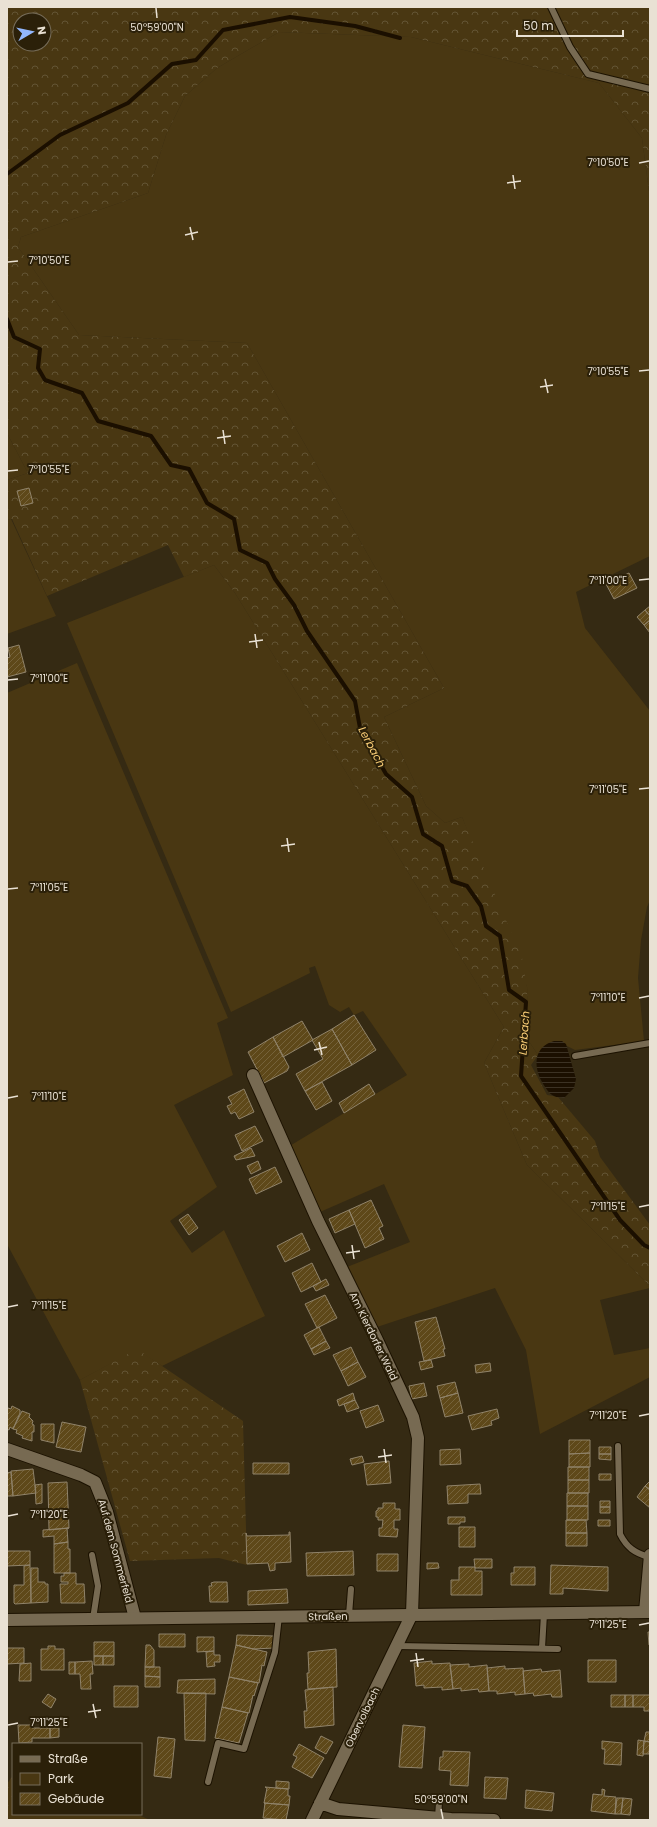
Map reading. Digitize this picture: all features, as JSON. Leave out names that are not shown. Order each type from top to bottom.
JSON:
[{"type":"street","name":"Am Kierdorfer Wald","points":[[253,1075],[318,1221],[413,1417],[418,1438],[412,1614]]},
{"type":"street","name":"Auf dem Sommerfeld","points":[[7,1449],[81,1475],[94,1482],[107,1512],[135,1618]]},
{"type":"street","points":[[647,1612],[650,1556]]},
{"type":"street","name":"Straßen","points":[[7,1620],[647,1612]]},
{"type":"street","name":"Obervolbach","points":[[312,1820],[412,1614]]},
{"type":"street","points":[[320,1803],[338,1810],[438,1818],[494,1820]]},
{"type":"lane","points":[[551,7],[570,47],[588,74],[650,89]]},
{"type":"lane","points":[[575,1056],[650,1043]]},
{"type":"lane","points":[[618,1446],[620,1534],[625,1544],[638,1554],[650,1556]]},
{"type":"lane","points":[[92,1555],[98,1586],[93,1619]]},
{"type":"lane","points":[[350,1615],[351,1589]]},
{"type":"lane","points":[[542,1648],[544,1614]]},
{"type":"lane","points":[[208,1782],[218,1743],[244,1749],[275,1652],[279,1616]]},
{"type":"lane","points":[[397,1646],[558,1649]]},
{"type":"lane","points":[[438,1818],[439,1802]]},
{"type":"green space","points":[[7,7],[650,7],[650,199],[642,138],[599,83],[411,37],[279,32],[217,68],[185,96],[166,135],[148,193],[21,237],[18,247],[79,335],[247,343],[444,688],[384,717],[426,806],[445,823],[462,817],[522,958],[527,987],[528,1040],[538,1055],[531,1065],[547,1095],[558,1097],[595,1141],[600,1157],[650,1225],[650,1286],[527,1165],[484,1063],[504,1027],[235,593],[214,565],[184,577],[168,545],[47,596],[12,519],[7,520],[7,480],[28,473],[7,433]]},
{"type":"green space","points":[[279,32],[411,37],[599,83],[642,138],[650,199],[650,556],[576,592],[585,628],[650,711],[650,900],[647,907],[641,940],[638,978],[644,1041],[575,1050],[567,1046],[551,1042],[541,1049],[538,1055],[528,1040],[527,987],[462,817],[445,823],[426,806],[384,717],[444,688],[247,343],[79,335],[18,247],[21,237],[148,193],[166,135],[185,96],[217,68]]},
{"type":"green space","points":[[7,433],[28,473],[7,480]]},
{"type":"green space","points":[[11,519],[56,616],[7,634],[7,520]]},
{"type":"green space","points":[[214,565],[235,593],[504,1027],[484,1063],[527,1165],[650,1286],[650,1288],[600,1300],[614,1355],[650,1348],[650,1377],[540,1434],[526,1350],[495,1288],[377,1327],[347,1267],[410,1242],[384,1184],[320,1212],[288,1147],[407,1075],[363,1011],[354,1015],[349,1007],[340,1012],[329,1005],[315,966],[309,968],[310,973],[231,1012],[67,623]]},
{"type":"green space","points":[[77,663],[228,1018],[217,1023],[233,1075],[174,1105],[217,1187],[170,1221],[192,1253],[224,1230],[265,1316],[162,1366],[137,1350],[80,1380],[7,1244],[7,693]]},
{"type":"green space","points":[[137,1349],[243,1421],[247,1565],[219,1558],[130,1561],[80,1380]]},
{"type":"green space","points":[[12,1776],[12,1815],[138,1815],[150,1820],[7,1820],[7,1784]]},
{"type":"shaded area","points":[[554,1041],[562,1041],[566,1044],[576,1079],[574,1088],[564,1098],[555,1097],[549,1092],[542,1082],[537,1069],[537,1057],[539,1052],[547,1044]]},
{"type":"building","points":[[29,488],[33,503],[21,506],[17,491]]},
{"type":"building","points":[[629,573],[637,588],[614,599],[606,584]]},
{"type":"building","points":[[650,606],[650,616],[645,610]]},
{"type":"building","points":[[645,610],[650,616],[650,620],[644,625],[637,617]]},
{"type":"building","points":[[650,620],[650,633],[644,625]]},
{"type":"building","points":[[19,645],[26,672],[7,677],[7,658],[10,657],[8,648]]},
{"type":"building","points":[[354,1015],[376,1050],[352,1065],[332,1029]]},
{"type":"building","points":[[302,1021],[313,1040],[283,1057],[273,1037]]},
{"type":"building","points":[[332,1029],[352,1065],[305,1091],[296,1074],[323,1059],[312,1040]]},
{"type":"building","points":[[273,1037],[289,1067],[287,1071],[264,1083],[248,1052]]},
{"type":"building","points":[[322,1082],[332,1101],[316,1110],[305,1091]]},
{"type":"building","points":[[369,1084],[375,1094],[344,1113],[339,1103]]},
{"type":"building","points":[[244,1089],[254,1112],[239,1119],[235,1112],[231,1114],[227,1106],[232,1104],[228,1097]]},
{"type":"building","points":[[255,1126],[263,1141],[242,1151],[235,1135]]},
{"type":"building","points":[[251,1148],[255,1156],[236,1160],[234,1156]]},
{"type":"building","points":[[258,1161],[261,1169],[251,1174],[247,1166]]},
{"type":"building","points":[[275,1167],[282,1182],[256,1194],[249,1179]]},
{"type":"building","points":[[371,1200],[383,1226],[379,1228],[384,1239],[365,1248],[349,1210]]},
{"type":"building","points":[[349,1210],[355,1224],[335,1233],[329,1219]]},
{"type":"building","points":[[188,1214],[198,1228],[189,1235],[179,1220]]},
{"type":"building","points":[[302,1233],[310,1250],[285,1262],[277,1246]]},
{"type":"building","points":[[312,1263],[321,1282],[301,1292],[292,1273]]},
{"type":"building","points":[[326,1279],[329,1285],[316,1291],[313,1286]]},
{"type":"building","points":[[325,1295],[337,1318],[317,1328],[305,1304]]},
{"type":"building","points":[[436,1317],[445,1349],[443,1349],[445,1356],[424,1361],[415,1322]]},
{"type":"building","points":[[319,1327],[326,1341],[311,1349],[304,1335]]},
{"type":"building","points":[[326,1341],[330,1348],[314,1355],[311,1349]]},
{"type":"building","points":[[351,1347],[358,1362],[341,1371],[333,1355]]},
{"type":"building","points":[[431,1360],[433,1367],[421,1370],[419,1362]]},
{"type":"building","points":[[358,1362],[366,1377],[348,1386],[341,1371]]},
{"type":"building","points":[[490,1363],[491,1371],[476,1373],[475,1365]]},
{"type":"building","points":[[455,1382],[458,1393],[440,1398],[437,1386]]},
{"type":"building","points":[[424,1383],[427,1396],[412,1399],[409,1386]]},
{"type":"building","points":[[353,1393],[355,1400],[339,1406],[337,1400]]},
{"type":"building","points":[[458,1393],[463,1413],[445,1417],[440,1398]]},
{"type":"building","points":[[355,1400],[359,1408],[347,1412],[344,1404]]},
{"type":"building","points":[[378,1405],[384,1421],[366,1428],[360,1411]]},
{"type":"building","points":[[12,1406],[20,1410],[20,1413],[13,1429],[10,1427],[9,1430],[7,1429],[7,1410],[8,1408],[11,1409]]},
{"type":"building","points":[[497,1409],[499,1418],[491,1421],[492,1425],[472,1430],[468,1416]]},
{"type":"building","points":[[22,1411],[30,1414],[29,1417],[33,1421],[32,1424],[34,1425],[34,1432],[32,1432],[32,1441],[22,1438],[23,1436],[16,1433],[17,1430],[13,1429]]},
{"type":"building","points":[[62,1422],[86,1427],[81,1452],[56,1447]]},
{"type":"building","points":[[41,1424],[54,1424],[54,1443],[41,1440]]},
{"type":"building","points":[[569,1440],[590,1440],[590,1453],[569,1454]]},
{"type":"building","points":[[599,1447],[611,1447],[611,1454],[599,1454]]},
{"type":"building","points":[[460,1449],[461,1464],[440,1465],[440,1450]]},
{"type":"building","points":[[590,1453],[590,1467],[569,1467],[569,1454]]},
{"type":"building","points":[[599,1454],[611,1454],[611,1460],[599,1459]]},
{"type":"building","points":[[362,1456],[364,1462],[352,1465],[350,1459]]},
{"type":"building","points":[[389,1461],[391,1483],[367,1485],[364,1464]]},
{"type":"building","points":[[253,1463],[289,1463],[289,1474],[253,1474]]},
{"type":"building","points":[[568,1467],[589,1467],[589,1480],[568,1480]]},
{"type":"building","points":[[33,1469],[36,1493],[13,1496],[11,1471]]},
{"type":"building","points":[[11,1472],[13,1496],[7,1496],[7,1473]]},
{"type":"building","points":[[599,1474],[611,1474],[611,1480],[599,1480]]},
{"type":"building","points":[[568,1480],[589,1480],[589,1493],[568,1493]]},
{"type":"building","points":[[650,1481],[650,1490],[645,1486]]},
{"type":"building","points":[[67,1482],[69,1528],[49,1530],[48,1483]]},
{"type":"building","points":[[42,1484],[42,1503],[36,1504],[35,1485]]},
{"type":"building","points":[[480,1484],[481,1494],[468,1494],[468,1503],[448,1504],[447,1486]]},
{"type":"building","points":[[645,1486],[650,1490],[650,1508],[637,1497]]},
{"type":"building","points":[[567,1493],[588,1493],[588,1506],[567,1506]]},
{"type":"building","points":[[600,1501],[610,1501],[610,1507],[600,1507]]},
{"type":"building","points":[[383,1503],[395,1503],[395,1509],[400,1509],[400,1520],[394,1520],[394,1529],[398,1529],[397,1537],[379,1536],[379,1528],[382,1528],[383,1520],[378,1520],[378,1517],[376,1517],[376,1511],[378,1508],[383,1508]]},
{"type":"building","points":[[567,1506],[588,1506],[588,1520],[567,1520]]},
{"type":"building","points":[[600,1507],[610,1507],[610,1513],[600,1513]]},
{"type":"building","points":[[448,1517],[465,1517],[465,1522],[460,1522],[460,1524],[448,1524]]},
{"type":"building","points":[[566,1520],[586,1520],[587,1533],[566,1533]]},
{"type":"building","points":[[598,1520],[610,1520],[610,1526],[598,1526]]},
{"type":"building","points":[[459,1527],[475,1527],[475,1547],[459,1547]]},
{"type":"building","points":[[67,1528],[68,1542],[54,1544],[54,1536],[43,1537],[43,1530]]},
{"type":"building","points":[[289,1532],[291,1562],[275,1563],[275,1570],[270,1571],[268,1563],[247,1564],[246,1533],[247,1536],[289,1535]]},
{"type":"building","points":[[566,1533],[587,1533],[587,1546],[566,1546]]},
{"type":"building","points":[[68,1542],[68,1549],[70,1549],[70,1573],[54,1573],[54,1544]]},
{"type":"building","points":[[7,1551],[30,1551],[30,1565],[7,1566]]},
{"type":"building","points":[[353,1551],[354,1575],[307,1576],[306,1553]]},
{"type":"building","points":[[377,1554],[398,1554],[398,1571],[377,1571]]},
{"type":"building","points":[[474,1559],[492,1559],[492,1568],[475,1568]]},
{"type":"building","points":[[427,1563],[438,1563],[439,1568],[427,1569]]},
{"type":"building","points":[[30,1565],[31,1603],[15,1604],[14,1585],[24,1585],[24,1566]]},
{"type":"building","points":[[551,1565],[608,1567],[608,1591],[563,1588],[563,1594],[550,1594]]},
{"type":"building","points":[[459,1567],[475,1567],[475,1571],[482,1571],[482,1595],[451,1595],[451,1580],[459,1580]]},
{"type":"building","points":[[514,1567],[535,1567],[535,1585],[511,1585],[511,1573],[514,1573]]},
{"type":"building","points":[[31,1568],[38,1568],[38,1582],[45,1582],[45,1584],[48,1584],[48,1602],[31,1603]]},
{"type":"building","points":[[64,1573],[76,1573],[76,1584],[84,1584],[85,1603],[61,1603],[60,1584],[68,1584],[68,1582],[61,1582],[61,1576],[64,1576]]},
{"type":"building","points":[[227,1582],[228,1602],[210,1602],[209,1586],[212,1586],[211,1583]]},
{"type":"building","points":[[287,1589],[288,1603],[248,1605],[248,1591]]},
{"type":"building","points":[[648,1632],[650,1632],[650,1645],[649,1645]]},
{"type":"building","points":[[159,1634],[185,1634],[185,1647],[159,1647]]},
{"type":"building","points":[[237,1635],[274,1636],[274,1648],[253,1649],[236,1645]]},
{"type":"building","points":[[197,1637],[214,1637],[214,1651],[197,1652]]},
{"type":"building","points":[[94,1642],[114,1642],[114,1656],[94,1656]]},
{"type":"building","points":[[146,1645],[150,1645],[154,1650],[154,1667],[145,1667]]},
{"type":"building","points":[[236,1645],[267,1652],[264,1666],[262,1665],[259,1683],[229,1677]]},
{"type":"building","points":[[48,1646],[55,1646],[55,1649],[64,1649],[64,1670],[41,1670],[41,1649],[48,1649]]},
{"type":"building","points":[[7,1648],[24,1648],[24,1663],[7,1664]]},
{"type":"building","points":[[336,1649],[337,1687],[308,1689],[308,1652]]},
{"type":"building","points":[[214,1651],[214,1655],[220,1655],[220,1662],[214,1662],[215,1666],[207,1667],[206,1652]]},
{"type":"building","points":[[94,1656],[103,1656],[103,1665],[94,1665]]},
{"type":"building","points":[[103,1656],[114,1656],[114,1665],[103,1665]]},
{"type":"building","points":[[588,1660],[616,1660],[616,1682],[588,1682]]},
{"type":"building","points":[[92,1661],[93,1674],[90,1674],[91,1689],[81,1689],[80,1674],[75,1674],[75,1662]]},
{"type":"building","points":[[432,1661],[432,1664],[450,1663],[453,1689],[442,1690],[442,1687],[424,1688],[424,1685],[416,1686],[414,1663]]},
{"type":"building","points":[[69,1662],[75,1662],[75,1674],[69,1674]]},
{"type":"building","points":[[31,1663],[31,1681],[19,1681],[20,1664]]},
{"type":"building","points":[[469,1664],[469,1667],[487,1665],[489,1691],[479,1692],[478,1689],[461,1691],[461,1688],[453,1689],[450,1665]]},
{"type":"building","points":[[505,1666],[505,1669],[523,1668],[525,1694],[515,1695],[515,1692],[497,1694],[497,1691],[489,1691],[487,1668]]},
{"type":"building","points":[[145,1667],[160,1667],[160,1677],[145,1676]]},
{"type":"building","points":[[541,1669],[542,1672],[560,1670],[562,1697],[552,1697],[551,1694],[534,1696],[533,1693],[525,1694],[523,1671]]},
{"type":"building","points":[[145,1676],[160,1677],[160,1687],[145,1687]]},
{"type":"building","points":[[229,1677],[258,1683],[254,1696],[253,1695],[249,1713],[222,1707]]},
{"type":"building","points":[[215,1679],[215,1694],[177,1693],[178,1680]]},
{"type":"building","points":[[114,1686],[138,1686],[138,1707],[114,1707]]},
{"type":"building","points":[[333,1687],[334,1725],[305,1728],[304,1711],[307,1711],[305,1690]]},
{"type":"building","points":[[184,1693],[206,1693],[205,1741],[185,1740]]},
{"type":"building","points":[[48,1694],[56,1699],[51,1708],[42,1702]]},
{"type":"building","points":[[611,1695],[625,1695],[625,1707],[611,1707]]},
{"type":"building","points":[[625,1695],[633,1695],[633,1707],[625,1707]]},
{"type":"building","points":[[633,1695],[650,1695],[650,1711],[644,1711],[644,1707],[633,1707]]},
{"type":"building","points":[[222,1707],[248,1713],[239,1743],[215,1738]]},
{"type":"building","points":[[18,1725],[32,1725],[32,1728],[50,1728],[50,1738],[32,1738],[32,1742],[19,1743]]},
{"type":"building","points":[[403,1725],[425,1727],[422,1768],[399,1767]]},
{"type":"building","points":[[50,1728],[59,1728],[59,1737],[50,1738]]},
{"type":"building","points":[[646,1732],[650,1732],[650,1742],[644,1741]]},
{"type":"building","points":[[321,1736],[333,1742],[326,1754],[315,1748]]},
{"type":"building","points":[[158,1737],[175,1739],[171,1778],[154,1776]]},
{"type":"building","points":[[638,1740],[644,1741],[643,1756],[637,1755]]},
{"type":"building","points":[[602,1741],[622,1743],[621,1765],[604,1764],[605,1749],[602,1749]]},
{"type":"building","points":[[644,1741],[650,1742],[649,1754],[643,1754]]},
{"type":"building","points":[[299,1744],[324,1758],[312,1778],[292,1767],[297,1757],[293,1755]]},
{"type":"building","points":[[443,1751],[470,1752],[468,1786],[450,1785],[451,1771],[439,1770],[440,1757],[443,1757]]},
{"type":"building","points":[[485,1777],[508,1778],[506,1799],[484,1798]]},
{"type":"building","points":[[276,1781],[289,1782],[289,1789],[276,1788]]},
{"type":"building","points":[[265,1787],[288,1789],[288,1796],[290,1796],[289,1805],[264,1803],[267,1788]]},
{"type":"building","points":[[602,1789],[605,1790],[604,1796],[616,1797],[615,1814],[591,1811],[593,1794],[602,1795]]},
{"type":"building","points":[[526,1790],[554,1793],[552,1811],[525,1808]]},
{"type":"building","points":[[617,1798],[623,1798],[621,1814],[615,1814]]},
{"type":"building","points":[[623,1798],[632,1799],[630,1815],[621,1814]]},
{"type":"building","points":[[265,1803],[289,1805],[286,1820],[263,1818]]},
{"type":"waterway","points":[[7,174],[60,135],[128,103],[172,64],[196,60],[223,30],[290,17],[355,26],[400,38]]},
{"type":"waterway","name":"Lerbach","points":[[7,319],[14,337],[40,349],[38,368],[45,380],[82,393],[98,421],[151,436],[171,465],[189,469],[207,503],[234,519],[240,550],[267,563],[275,579],[294,605],[307,631],[355,701],[360,728],[386,774],[412,797],[423,834],[442,846],[452,881],[467,886],[481,906],[486,926],[500,936],[509,990],[526,1002],[521,1076],[620,1220],[644,1245],[650,1248]]}]
